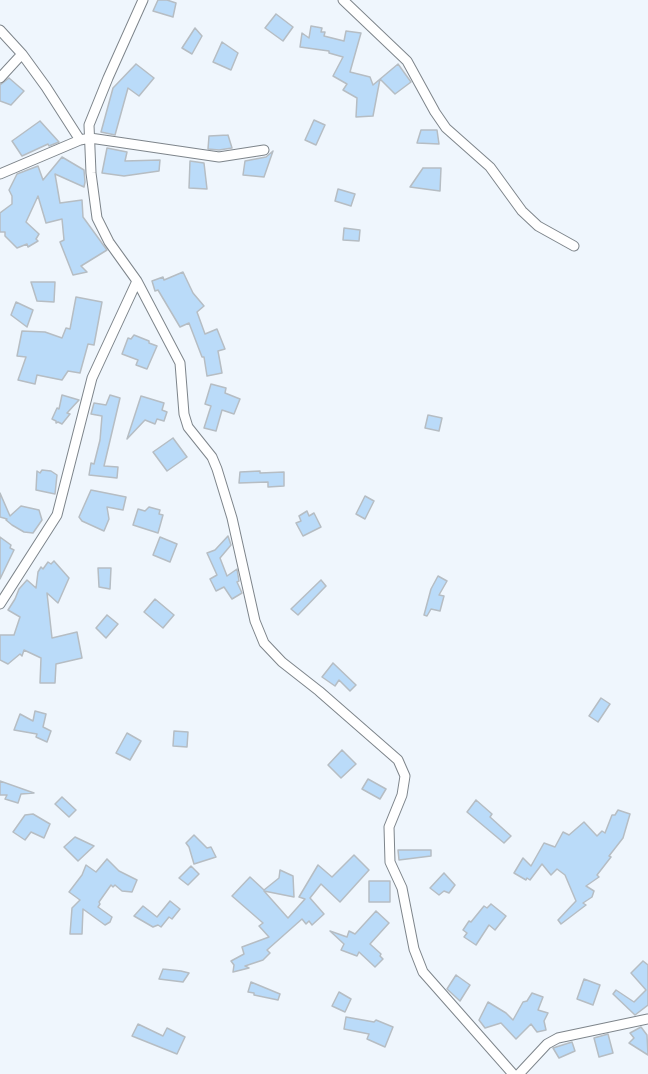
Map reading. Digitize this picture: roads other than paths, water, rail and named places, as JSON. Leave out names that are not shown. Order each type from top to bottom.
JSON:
[{"type":"street","points":[[143,0],[89,125],[91,173],[97,218],[109,242],[137,281],[180,363],[188,427],[212,458],[217,469],[232,518],[255,621],[264,643],[282,662],[398,760],[405,776],[402,795],[389,828],[390,862],[402,888],[414,949],[423,972],[513,1074]]},
{"type":"street","points":[[343,0],[407,61],[446,128],[490,167],[522,211],[538,226],[574,246]]},
{"type":"street","points":[[0,30],[22,54],[46,87],[80,140]]},
{"type":"street","points":[[0,78],[22,54]]},
{"type":"street","points":[[0,174],[80,140],[90,138],[219,157],[264,150]]},
{"type":"street","points":[[0,604],[57,515],[92,378],[137,281]]},
{"type":"street","points":[[519,1074],[547,1044],[558,1038],[648,1019]]}]
